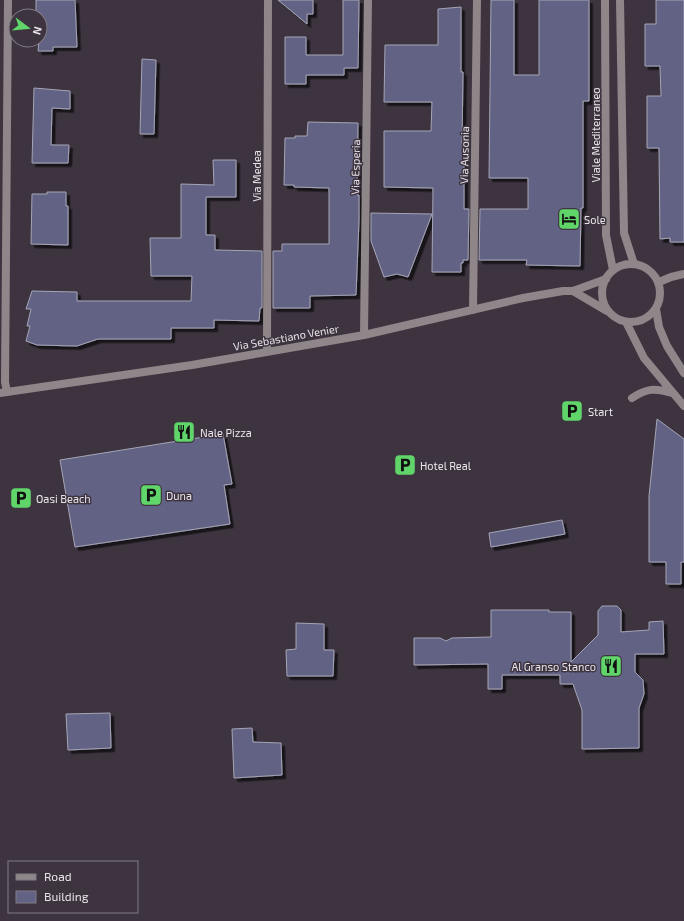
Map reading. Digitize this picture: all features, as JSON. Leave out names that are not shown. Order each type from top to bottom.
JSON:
[{"type":"street","points":[[3,393],[5,382],[8,0]]},
{"type":"street","name":"Via Medea","points":[[267,352],[268,0]]},
{"type":"street","name":"Via Esperia","points":[[364,335],[368,0]]},
{"type":"street","name":"Via Ausonia","points":[[473,310],[477,0]]},
{"type":"street","name":"Viale Mediterraneo","points":[[605,0],[606,235],[613,270]]},
{"type":"street","points":[[620,0],[624,234],[634,264]]},
{"type":"street","points":[[573,291],[608,311],[619,320],[635,322],[643,320],[650,316],[656,309],[660,300],[659,282],[649,269],[642,265],[626,264],[613,270],[602,287],[604,303],[608,311]]},
{"type":"street","points":[[659,282],[684,274]]},
{"type":"street","name":"Via Sebastiano Venier","points":[[3,393],[192,365],[364,335],[563,290],[573,291],[606,279]]},
{"type":"street","points":[[656,309],[659,327],[664,340],[684,373]]},
{"type":"street","points":[[626,322],[644,358],[684,406]]},
{"type":"street","points":[[632,398],[649,390],[661,389],[672,393]]},
{"type":"building","points":[[36,0],[75,0],[77,47],[53,47],[53,51],[38,51],[38,48],[48,48],[48,8],[36,8]]},
{"type":"building","points":[[278,0],[313,0],[313,14],[307,14],[307,24]]},
{"type":"building","points":[[343,0],[359,0],[358,68],[344,68],[344,75],[306,75],[306,84],[285,84],[285,37],[306,37],[306,55],[343,55]]},
{"type":"building","points":[[491,0],[514,0],[514,75],[539,75],[539,0],[589,0],[589,101],[583,101],[583,208],[581,208],[580,266],[526,265],[527,260],[479,260],[480,209],[528,209],[528,178],[489,178]]},
{"type":"building","points":[[656,0],[684,0],[684,242],[670,242],[670,238],[660,239],[659,148],[647,148],[647,96],[661,96],[660,66],[645,66],[645,24],[656,24]]},
{"type":"building","points":[[461,7],[461,72],[463,72],[462,144],[464,144],[464,209],[469,209],[468,260],[463,260],[463,263],[461,263],[461,272],[432,272],[433,188],[384,187],[384,131],[431,131],[432,102],[384,102],[385,45],[438,45],[438,9]]},
{"type":"building","points":[[142,59],[156,60],[154,134],[140,134]]},
{"type":"building","points":[[34,88],[70,91],[70,109],[52,108],[51,145],[69,145],[68,163],[32,163]]},
{"type":"building","points":[[308,122],[358,123],[357,195],[359,195],[359,220],[356,295],[310,296],[310,308],[273,308],[273,251],[282,251],[282,244],[329,244],[329,188],[294,187],[294,185],[284,185],[285,138],[307,136]]},
{"type":"building","points":[[213,160],[236,160],[236,197],[206,197],[206,235],[215,235],[215,250],[262,251],[262,308],[260,308],[259,321],[214,320],[214,328],[171,328],[171,339],[98,339],[77,346],[37,345],[26,341],[30,326],[27,326],[31,309],[26,309],[32,291],[77,292],[77,301],[191,301],[192,276],[151,276],[150,238],[181,238],[181,184],[214,185]]},
{"type":"building","points":[[47,192],[66,192],[66,206],[68,206],[68,245],[31,244],[32,194],[47,194]]},
{"type":"building","points":[[371,213],[432,214],[408,277],[397,274],[384,277],[371,241]]},
{"type":"building","points":[[657,419],[684,439],[684,562],[681,562],[681,584],[666,584],[666,562],[649,562],[649,496]]},
{"type":"building","name":"Duna","points":[[188,424],[191,439],[223,434],[232,484],[224,485],[230,524],[75,547],[60,460],[178,441],[176,427]]},
{"type":"building","points":[[562,520],[565,534],[491,547],[489,533]]},
{"type":"building","points":[[602,606],[617,606],[621,610],[621,632],[649,630],[649,622],[663,621],[664,654],[635,654],[635,672],[643,680],[644,694],[639,708],[639,748],[582,749],[582,710],[573,684],[560,684],[560,675],[502,675],[502,689],[488,689],[488,664],[414,665],[414,638],[440,638],[446,641],[452,638],[491,637],[491,610],[549,610],[549,612],[571,612],[571,662],[598,635],[598,611]]},
{"type":"building","points":[[296,623],[324,624],[324,650],[334,650],[333,676],[287,676],[286,650],[296,649]]},
{"type":"building","points":[[110,713],[111,748],[68,750],[66,714]]},
{"type":"building","points":[[252,728],[253,742],[281,743],[282,775],[234,778],[232,729]]},
{"type":"place","name":"Sole","points":[[569,219]]},
{"type":"place","name":"Start","points":[[572,411]]},
{"type":"place","name":"Nale Pizza","points":[[184,432]]},
{"type":"place","name":"Hotel Real","points":[[405,465]]},
{"type":"place","name":"Duna","points":[[151,495]]},
{"type":"place","name":"Oasi Beach","points":[[21,498]]},
{"type":"place","name":"Al Granso Stanco","points":[[611,666]]}]
